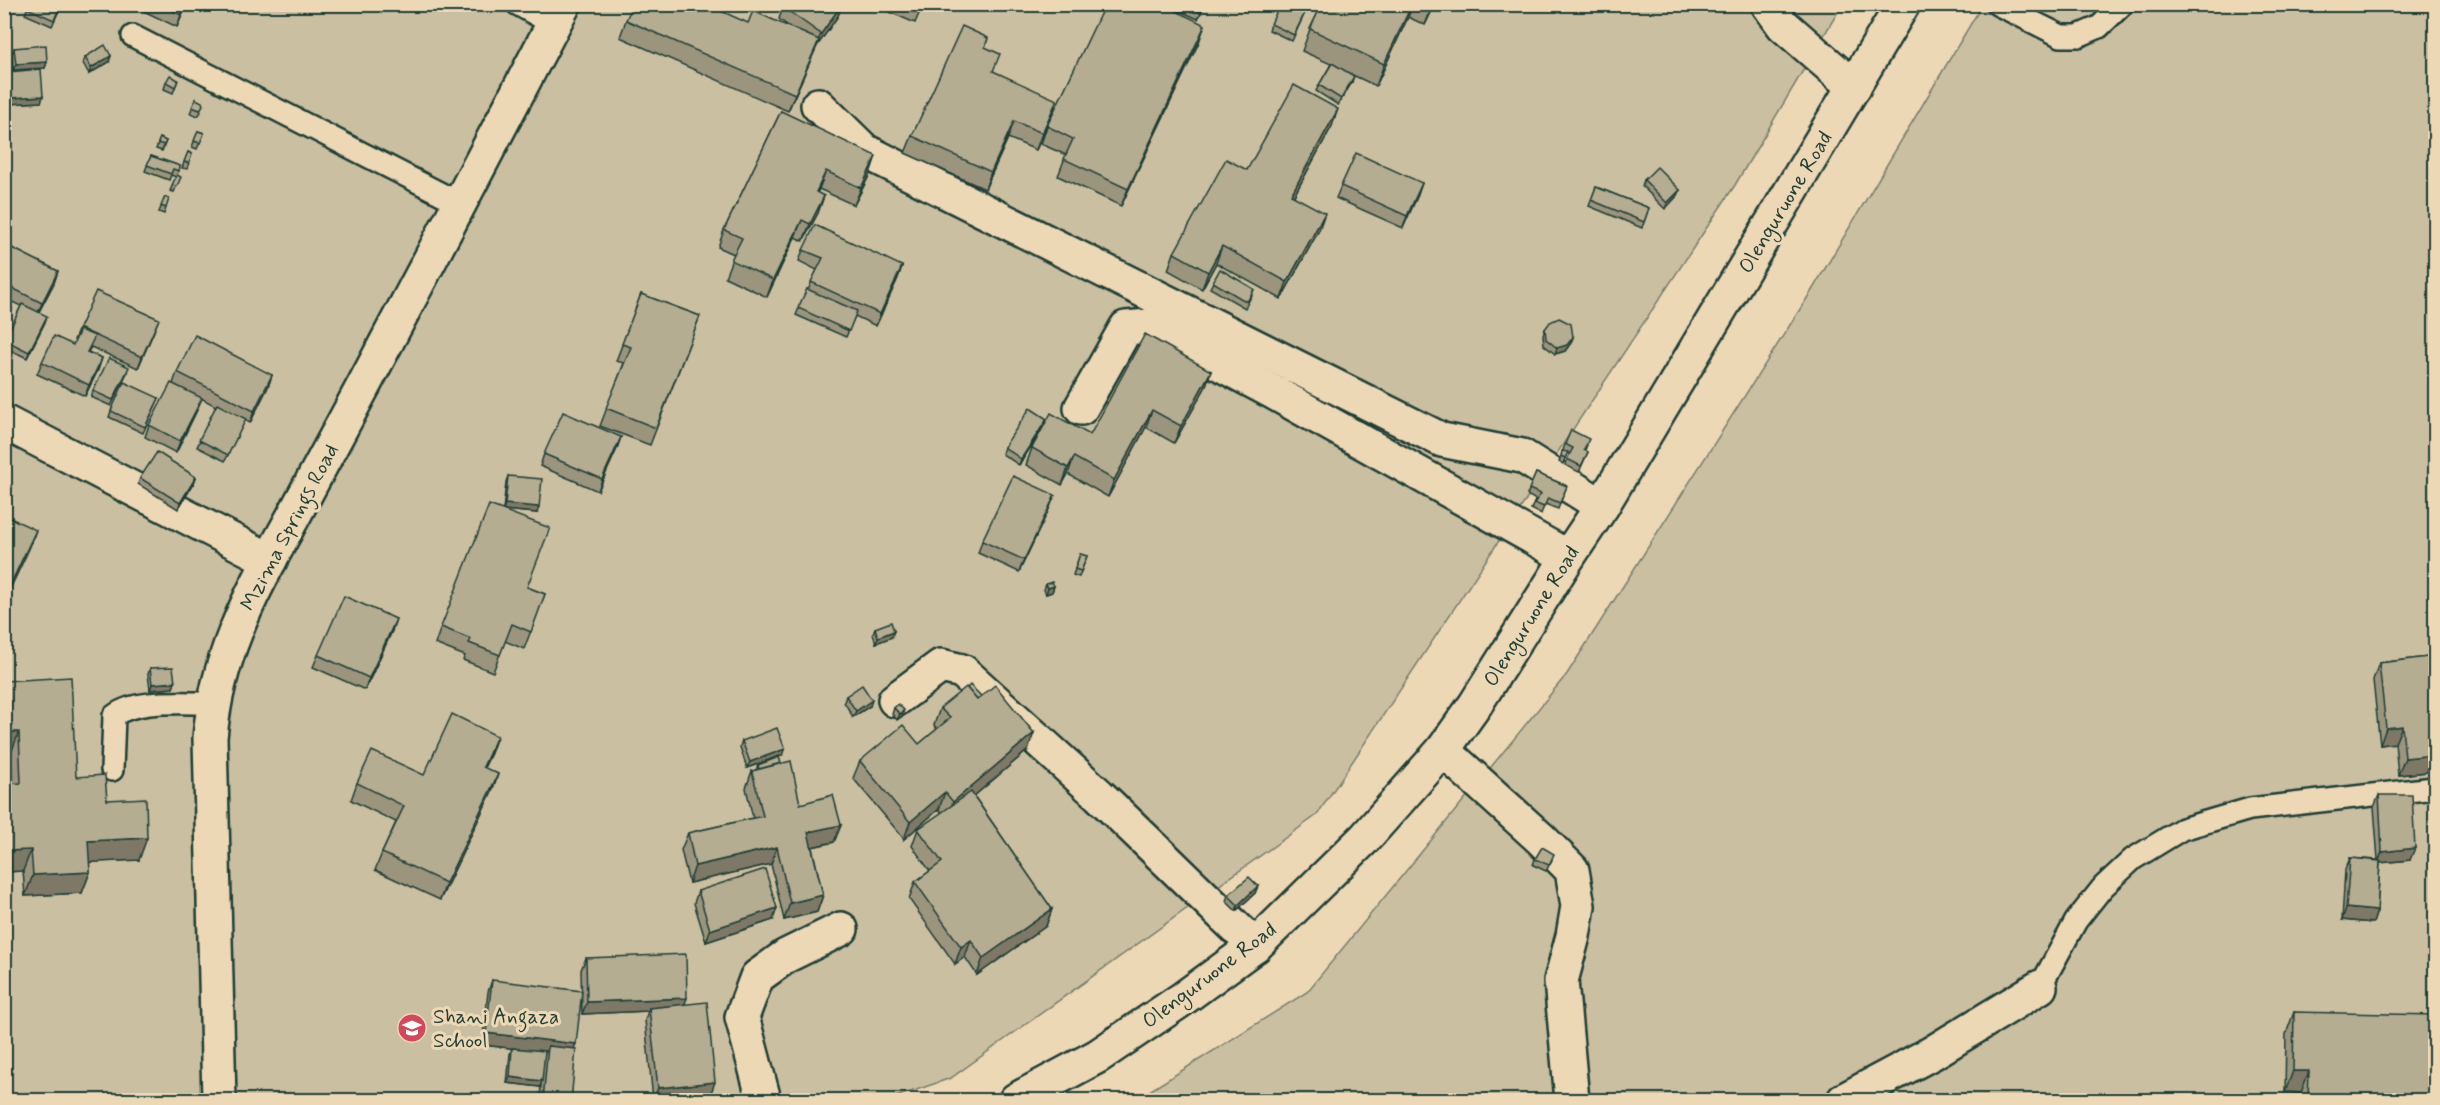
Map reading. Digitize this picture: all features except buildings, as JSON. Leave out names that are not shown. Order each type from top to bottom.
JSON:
[{"type":"street","points":[[1768,4],[1783,25],[1854,87]]},
{"type":"street","name":"Olenguruone Road","points":[[1016,1101],[1098,1056],[1181,1000],[1255,945],[1365,838],[1443,750],[1602,506],[1903,4]]},
{"type":"street","name":"Mzima Springs Road","points":[[219,1101],[210,750],[213,703],[222,668],[238,624],[270,560],[461,204],[558,14]]},
{"type":"street","points":[[818,105],[865,151],[1442,440],[1522,456],[1602,506]]},
{"type":"street","points":[[1081,408],[1126,327],[1149,326],[1273,392],[1568,557]]},
{"type":"street","points":[[4,422],[270,560]]},
{"type":"street","points":[[895,700],[941,666],[962,671],[1100,795],[1255,945]]},
{"type":"street","points":[[1443,750],[1572,870],[1578,906],[1561,981],[1572,1101]]},
{"type":"street","points":[[764,1101],[742,1017],[757,977],[786,956],[841,929]]},
{"type":"street","points":[[1844,1101],[1932,1053],[2040,987]]},
{"type":"lane","points":[[518,4],[558,14]]},
{"type":"lane","points":[[1997,4],[2061,36],[2078,36],[2099,27],[2123,4]]},
{"type":"lane","points":[[133,36],[461,204]]},
{"type":"lane","points":[[111,770],[114,716],[124,708],[213,703]]},
{"type":"lane","points":[[2040,987],[2076,921],[2103,887],[2133,859],[2182,829],[2250,809],[2434,788]]},
{"type":"shaded area","points":[[5,5],[1842,5],[1735,185],[1317,815],[951,1078],[887,1100],[5,1100]]},
{"type":"shaded area","points":[[1982,5],[2435,5],[2435,1100],[1135,1100],[1307,992],[1567,674],[1811,292]]},
{"type":"place","name":"Shani Angaza School","points":[[412,1028]]}]
